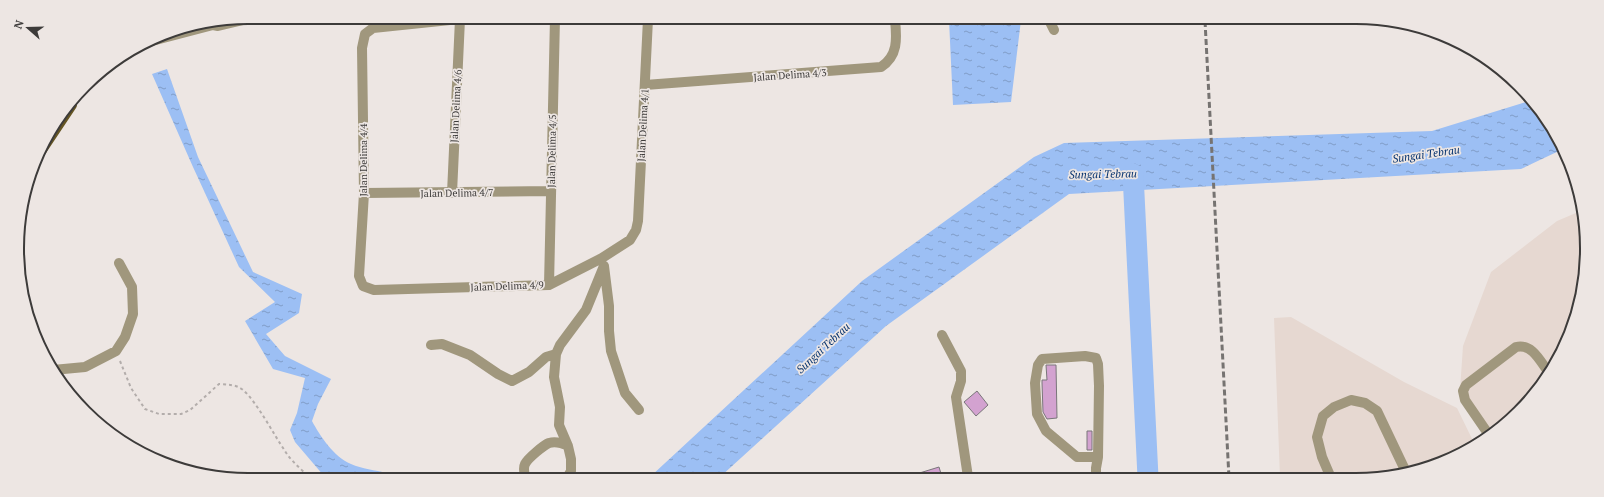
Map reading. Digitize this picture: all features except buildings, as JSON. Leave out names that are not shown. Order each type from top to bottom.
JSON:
[{"type":"street","name":"Jalan Delima 4/4","points":[[363,286],[359,276],[364,193],[362,48],[365,34],[373,28],[413,24]]},
{"type":"street","name":"Jalan Delima 4/6","points":[[452,193],[464,24]]},
{"type":"street","name":"Jalan Delima 4/5","points":[[549,284],[555,24]]},
{"type":"street","name":"Jalan Delima 4/1","points":[[636,230],[638,221],[648,24]]},
{"type":"street","name":"Jalan Delima 4/3","points":[[645,85],[881,67],[888,62],[895,49],[895,24]]},
{"type":"street","points":[[1051,24],[1054,30]]},
{"type":"street","name":"Jalan Delima 4/7","points":[[364,193],[551,191]]},
{"type":"street","name":"Jalan Delima 4/9","points":[[363,286],[374,290],[549,284],[603,262],[630,240],[636,230]]},
{"type":"street","points":[[569,473],[570,459],[568,446],[560,424],[560,407],[554,377],[556,354],[560,345],[586,310],[603,262]]},
{"type":"street","points":[[603,262],[609,306],[611,350],[625,393],[639,410]]},
{"type":"street","points":[[60,369],[85,367],[116,351],[125,337],[133,314],[132,287],[119,263]]},
{"type":"street","points":[[942,335],[960,371],[961,381],[956,398],[967,473]]},
{"type":"street","points":[[431,345],[442,344],[470,355],[498,374],[512,381],[529,372],[546,357],[556,354]]},
{"type":"street","points":[[1486,431],[1465,400],[1463,391],[1466,385],[1516,347],[1522,345],[1530,348],[1545,368]]},
{"type":"street","points":[[1096,473],[1098,457],[1099,386],[1098,364],[1096,358],[1085,356],[1042,359],[1038,365],[1035,383],[1037,414],[1046,431],[1077,457],[1098,457]]},
{"type":"street","points":[[1329,473],[1322,458],[1317,437],[1323,416],[1334,407],[1351,400],[1366,403],[1377,411],[1404,468]]},
{"type":"street","points":[[524,473],[526,463],[550,443],[560,424]]},
{"type":"street","points":[[550,443],[559,442],[568,446]]},
{"type":"path","points":[[116,351],[131,388],[145,409],[159,414],[181,414],[190,410],[219,384],[232,385],[243,390],[258,409],[294,464],[304,473]]},
{"type":"shaded area","points":[[1577,213],[1580,234],[1580,263],[1576,292],[1568,321],[1557,348],[1534,385],[1504,417],[1483,433],[1460,390],[1463,346],[1491,272],[1557,221]]},
{"type":"shaded area","points":[[1291,317],[1404,382],[1457,408],[1473,440],[1441,456],[1399,469],[1370,473],[1280,473],[1274,318]]},
{"type":"water","points":[[949,24],[1021,24],[1011,102],[953,105]]},
{"type":"water","points":[[167,69],[198,157],[253,272],[302,294],[299,313],[266,334],[285,356],[331,379],[318,404],[312,421],[319,433],[328,446],[345,461],[360,467],[387,473],[321,473],[295,442],[290,430],[297,413],[305,378],[273,369],[245,321],[275,302],[239,267],[152,74]]},
{"type":"water","name":"Sungai Tebrau","points":[[1526,102],[1550,136],[1558,151],[1521,169],[1069,194],[886,326],[724,473],[654,473],[862,281],[1034,157],[1064,143],[1432,131]]},
{"type":"waterway","name":"Sungai Tebrau","points":[[1133,174],[1148,473]]},
{"type":"railway","points":[[1205,24],[1229,473]]}]
